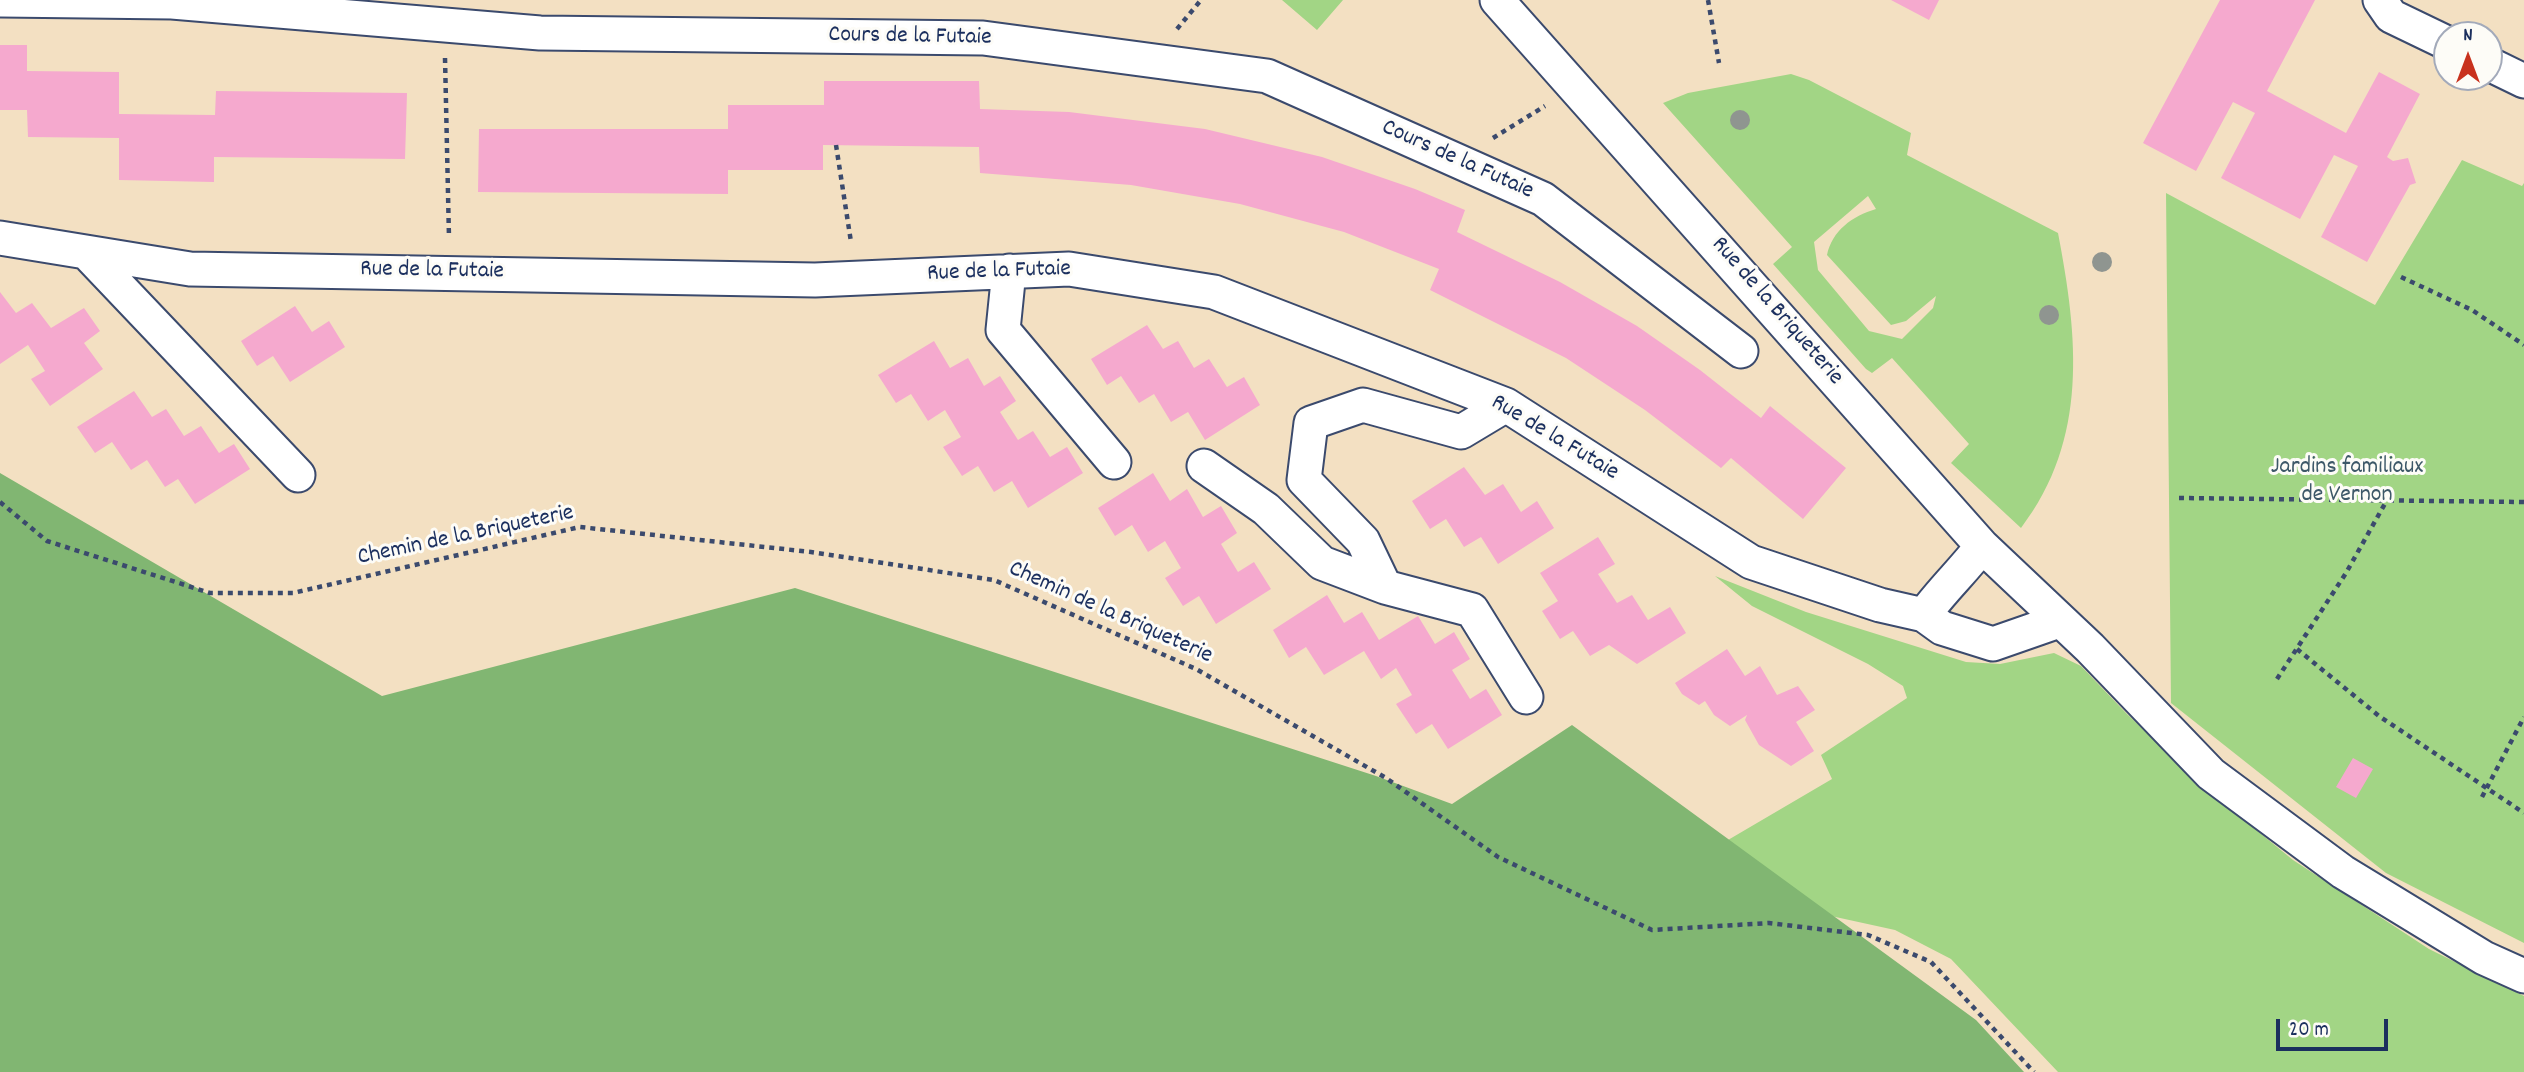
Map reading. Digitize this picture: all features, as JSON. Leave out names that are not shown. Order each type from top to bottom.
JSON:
[{"type":"street","name":"Cours de la Futaie","points":[[1,0],[172,2],[540,33],[983,38],[1267,76],[1543,200],[1741,351]]},
{"type":"street","name":"Rue de la Briqueterie","points":[[1497,0],[1982,545],[2090,648],[2211,774],[2343,872],[2484,958],[2524,976]]},
{"type":"street","points":[[2380,0],[2391,16],[2433,36]]},
{"type":"street","points":[[2503,71],[2524,81]]},
{"type":"street","name":"Rue de la Futaie","points":[[0,238],[190,269],[450,271],[600,277],[855,278],[1069,269],[1214,292],[1506,405],[1751,562],[1880,605],[1924,615],[1942,628],[1993,644],[2059,621]]},
{"type":"street","points":[[86,252],[298,475]]},
{"type":"street","points":[[1009,271],[1003,330],[1114,462]]},
{"type":"street","points":[[1385,587],[1363,541],[1304,480],[1311,423],[1363,405],[1461,432],[1506,405]]},
{"type":"street","points":[[1204,466],[1266,509],[1322,563],[1385,587],[1472,610],[1526,697]]},
{"type":"street","points":[[1924,615],[1946,585],[1967,566],[1982,545]]},
{"type":"path","points":[[1709,0],[1720,62]]},
{"type":"path","points":[[444,26],[450,271]]},
{"type":"path","points":[[1457,161],[1548,104],[1571,81]]},
{"type":"path","points":[[835,145],[844,184],[855,278]]},
{"type":"path","points":[[2401,277],[2472,310],[2524,345]]},
{"type":"path","points":[[2179,498],[2524,502]]},
{"type":"path","points":[[2277,679],[2387,500]]},
{"type":"path","name":"Chemin de la Briqueterie","points":[[0,502],[47,541],[210,593],[293,593],[580,527],[811,552],[994,580],[1196,669],[1386,778],[1498,857],[1652,929],[1781,925],[1868,935],[1931,962],[2034,1072]]},
{"type":"path","points":[[2297,649],[2379,716],[2454,769],[2487,787],[2524,813]]},
{"type":"path","points":[[2482,797],[2524,717]]},
{"type":"green space","points":[[1282,0],[1343,0],[1317,30]]},
{"type":"green space","points":[[1791,74],[1809,80],[1911,133],[1907,155],[2058,233],[2073,349],[2068,423],[2058,459],[2043,494],[2021,528],[1951,463],[1969,444],[1892,358],[1872,373],[1866,369],[1773,264],[1792,247],[1663,103],[1688,93]],"holes":[[[1868,196],[1876,209],[1844,226],[1833,239],[1827,255],[1891,325],[1906,321],[1936,296],[1933,308],[1902,339],[1869,331],[1818,270],[1814,242]]]},
{"type":"green space","name":"Jardins familiaux de Vernon","points":[[2462,160],[2522,186],[2524,183],[2524,943],[2386,873],[2171,703],[2166,193],[2375,305]]},
{"type":"green space","points":[[0,473],[382,696],[795,588],[1376,776],[1452,804],[1572,725],[1976,1020],[2024,1072],[0,1072]]},
{"type":"green space","points":[[1715,576],[1806,612],[1966,662],[2000,664],[2054,653],[2081,666],[2205,788],[2293,860],[2429,949],[2524,996],[2524,1072],[2058,1072],[1951,959],[1895,930],[1831,916],[1728,840],[1832,779],[1821,755],[1907,698],[1903,686],[1868,664],[1752,606]]},
{"type":"building","points":[[1891,0],[1939,0],[1929,20]]},
{"type":"building","points":[[2220,0],[2315,0],[2267,91],[2346,133],[2379,72],[2420,94],[2387,157],[2393,161],[2408,158],[2416,183],[2410,185],[2367,262],[2321,237],[2358,166],[2334,155],[2300,219],[2221,178],[2255,113],[2233,102],[2196,171],[2143,143]]},
{"type":"building","points":[[0,45],[27,45],[27,71],[119,72],[119,114],[215,115],[216,91],[407,93],[405,159],[214,157],[214,182],[119,180],[119,138],[28,137],[27,110],[0,110]]},
{"type":"building","points":[[824,81],[979,81],[980,109],[1069,112],[1205,129],[1322,157],[1415,189],[1465,210],[1457,232],[1560,282],[1637,326],[1700,370],[1761,418],[1770,406],[1846,468],[1803,519],[1731,458],[1721,468],[1645,410],[1566,358],[1430,290],[1439,269],[1344,232],[1240,204],[1131,185],[980,173],[979,147],[823,145],[823,170],[728,170],[728,194],[478,192],[479,129],[728,129],[728,105],[824,105]]},
{"type":"building","points":[[0,292],[16,313],[32,303],[51,328],[84,308],[100,331],[84,343],[103,369],[50,406],[31,379],[45,371],[28,345],[0,364]]},
{"type":"building","points":[[295,306],[312,332],[329,321],[345,347],[290,382],[273,356],[257,366],[241,341]]},
{"type":"building","points":[[1147,325],[1163,349],[1178,341],[1194,368],[1209,359],[1227,387],[1244,377],[1260,405],[1205,440],[1188,412],[1171,422],[1154,394],[1139,403],[1121,376],[1107,385],[1091,359]]},
{"type":"building","points":[[934,341],[950,368],[968,358],[984,386],[1000,376],[1016,401],[1000,412],[1018,440],[1033,431],[1050,457],[1067,447],[1083,473],[1028,508],[1012,481],[994,492],[978,466],[962,476],[943,447],[961,437],[945,410],[928,421],[911,394],[896,403],[878,375]]},
{"type":"building","points":[[134,391],[152,417],[166,409],[184,436],[201,426],[219,453],[234,444],[250,469],[195,504],[178,479],[165,487],[147,460],[131,470],[112,442],[95,453],[77,427]]},
{"type":"building","points":[[1464,467],[1485,495],[1503,484],[1521,512],[1537,501],[1554,528],[1498,564],[1481,537],[1464,547],[1446,519],[1430,529],[1412,501]]},
{"type":"building","points":[[1153,473],[1170,501],[1187,489],[1203,517],[1221,506],[1237,533],[1221,544],[1238,572],[1254,562],[1271,589],[1216,624],[1199,596],[1183,606],[1165,578],[1181,568],[1165,541],[1148,552],[1132,525],[1115,536],[1098,508]]},
{"type":"building","points":[[1598,537],[1615,564],[1598,574],[1617,603],[1632,595],[1648,620],[1670,607],[1686,633],[1637,664],[1609,645],[1590,656],[1573,631],[1560,639],[1542,611],[1558,601],[1540,573]]},
{"type":"building","points":[[1327,595],[1344,623],[1362,612],[1379,640],[1418,616],[1435,644],[1454,632],[1470,659],[1452,670],[1470,699],[1486,689],[1502,715],[1448,749],[1432,724],[1416,734],[1396,704],[1412,695],[1396,668],[1381,679],[1364,651],[1324,675],[1306,647],[1289,658],[1273,630]]},
{"type":"building","points":[[1727,649],[1745,676],[1760,666],[1777,695],[1798,686],[1815,710],[1796,722],[1814,751],[1791,766],[1759,745],[1745,720],[1747,715],[1730,726],[1714,715],[1705,701],[1699,705],[1682,694],[1675,683]]},
{"type":"building","points":[[2353,758],[2373,769],[2356,798],[2336,787]]}]
